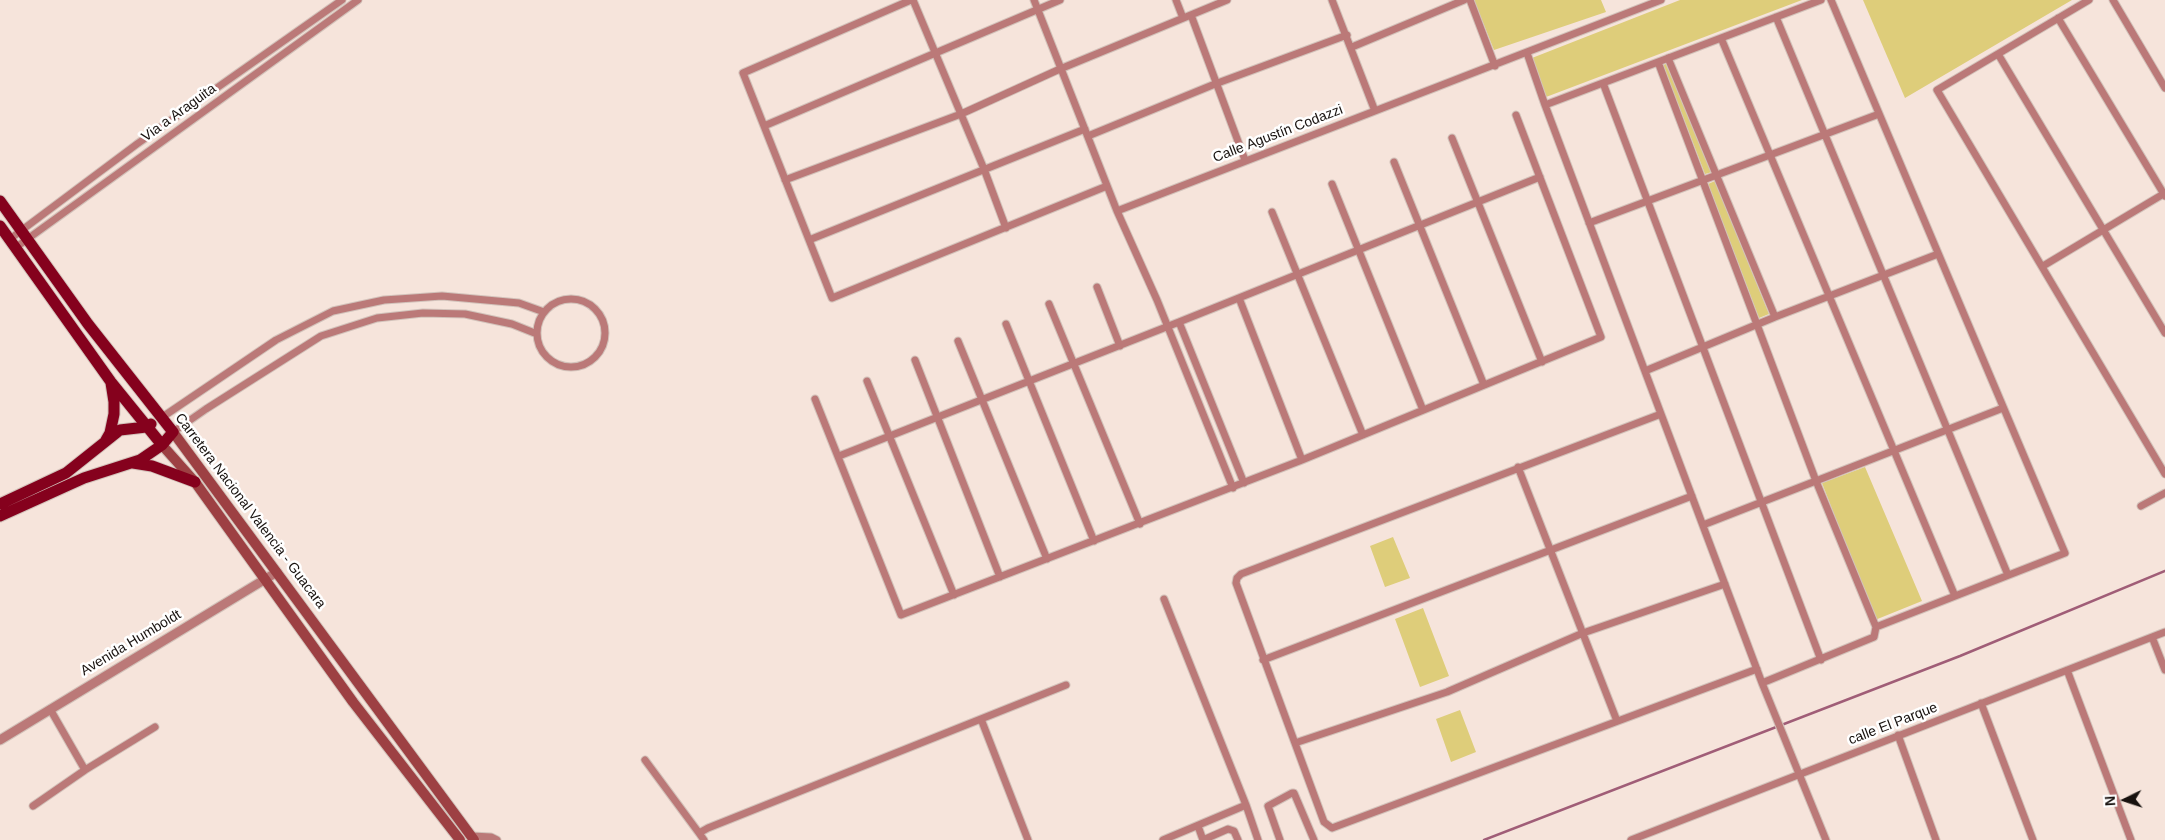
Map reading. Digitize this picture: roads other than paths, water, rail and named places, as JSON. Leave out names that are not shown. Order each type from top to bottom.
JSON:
[{"type":"main road","name":"Carretera Nacional Valencia - Guacara","points":[[0,201],[88,324],[173,432],[473,838]]},
{"type":"main road","name":"Carretera Nacional Valencia - Guacara","points":[[0,226],[111,382],[146,427],[195,482],[266,578],[353,702],[460,840]]},
{"type":"main road","points":[[103,446],[110,433],[114,414],[111,382]]},
{"type":"main road","points":[[0,504],[66,473],[103,446],[120,430],[146,427],[161,418]]},
{"type":"main road","points":[[0,516],[84,478],[132,463],[162,445],[173,432]]},
{"type":"main road","points":[[132,463],[152,466],[195,482]]},
{"type":"street","name":"Via a Araguita","points":[[13,244],[137,144],[342,0]]},
{"type":"street","name":"Via a Araguita","points":[[25,234],[358,0]]},
{"type":"street","points":[[1006,228],[937,54],[912,0],[743,73],[832,298],[1006,228],[1107,186]]},
{"type":"street","points":[[1034,0],[1117,211],[1168,327],[1233,488]]},
{"type":"street","points":[[764,126],[937,54],[1060,0]]},
{"type":"street","points":[[1176,0],[1183,18]]},
{"type":"street","points":[[785,180],[961,114],[1060,69],[1227,0]]},
{"type":"street","points":[[1332,0],[1352,47],[1375,111]]},
{"type":"street","points":[[1352,47],[1464,0]]},
{"type":"street","points":[[1470,0],[1495,66]]},
{"type":"street","points":[[1545,105],[1821,0]]},
{"type":"street","points":[[1831,0],[2065,553],[1876,627]]},
{"type":"street","points":[[2089,0],[1937,90],[2165,474]]},
{"type":"street","points":[[2112,0],[2165,88]]},
{"type":"street","name":"Calle Agustín Codazzi","points":[[1117,211],[1245,160],[1495,66],[1657,1]]},
{"type":"street","points":[[1191,15],[1215,84],[1245,160]]},
{"type":"street","points":[[1776,17],[2008,575]]},
{"type":"street","points":[[2043,266],[2165,194],[2058,18]]},
{"type":"street","points":[[809,240],[984,169],[1347,35]]},
{"type":"street","points":[[1721,38],[1955,596]]},
{"type":"street","points":[[1527,53],[1762,683],[1826,840]]},
{"type":"street","points":[[1998,54],[2165,334]]},
{"type":"street","points":[[1668,58],[1775,317]]},
{"type":"street","points":[[1658,62],[1816,481],[1876,627],[1874,637],[1762,683]]},
{"type":"street","points":[[1603,83],[1821,660]]},
{"type":"street","points":[[1589,223],[1879,114]]},
{"type":"street","points":[[815,400],[901,615],[1302,460],[1601,337],[1516,115]]},
{"type":"street","points":[[1452,138],[1542,362]]},
{"type":"street","points":[[1394,162],[1484,386]]},
{"type":"street","points":[[839,456],[1168,327],[1540,177]]},
{"type":"street","points":[[1332,184],[1423,410]]},
{"type":"street","points":[[1272,212],[1363,435]]},
{"type":"street","points":[[1645,371],[1702,346],[1938,254]]},
{"type":"street","points":[[1097,287],[1120,346]]},
{"type":"street","points":[[161,418],[276,340],[333,311],[384,300],[442,296],[519,303],[544,312]]},
{"type":"street","points":[[1239,298],[1302,460]]},
{"type":"street","points":[[565,299],[578,300],[590,304],[599,313],[604,325],[605,338],[601,350],[593,360],[582,366],[569,368],[557,365],[546,357],[539,347],[537,334],[544,312],[553,304],[565,299]]},
{"type":"street","points":[[1049,304],[1140,524]]},
{"type":"street","points":[[173,432],[321,336],[377,318],[423,313],[464,314],[512,324],[537,334]]},
{"type":"street","points":[[1179,322],[1244,483]]},
{"type":"street","points":[[1006,324],[1094,541]]},
{"type":"street","points":[[958,341],[1047,559]]},
{"type":"street","points":[[915,360],[1000,577]]},
{"type":"street","points":[[867,382],[954,595]]},
{"type":"street","points":[[1703,525],[2003,408]]},
{"type":"street","points":[[1661,414],[1241,574],[1237,578],[1236,584],[1263,660],[1324,822],[1332,828],[1757,668]]},
{"type":"street","points":[[1518,468],[1617,721]]},
{"type":"street","points":[[2141,506],[2165,493]]},
{"type":"street","points":[[1263,660],[1692,496]]},
{"type":"street","name":"Avenida Humboldt","points":[[0,740],[277,572]]},
{"type":"street","points":[[1295,743],[1447,692],[1583,633],[1725,584]]},
{"type":"street","points":[[1164,599],[1246,805],[1258,840]]},
{"type":"street","name":"calle El Parque","points":[[1631,840],[2165,632]]},
{"type":"street","points":[[2152,637],[2165,670]]},
{"type":"street","points":[[2067,670],[2131,840]]},
{"type":"street","points":[[699,833],[1066,685]]},
{"type":"street","points":[[1981,703],[2033,840]]},
{"type":"street","points":[[50,709],[85,770]]},
{"type":"street","points":[[981,719],[1028,840]]},
{"type":"street","points":[[33,806],[85,770],[155,727]]},
{"type":"street","points":[[1898,735],[1936,840]]},
{"type":"street","points":[[645,760],[704,840]]},
{"type":"street","points":[[1280,840],[1268,806],[1292,793],[1294,793],[1314,840]]},
{"type":"street","points":[[1163,840],[1246,805]]},
{"type":"street","points":[[1198,826],[1203,840],[1228,828],[1234,831],[1238,840]]},
{"type":"street","points":[[473,838],[491,837],[497,840]]},
{"type":"waterway","points":[[1484,840],[1960,656],[2165,571]]}]
